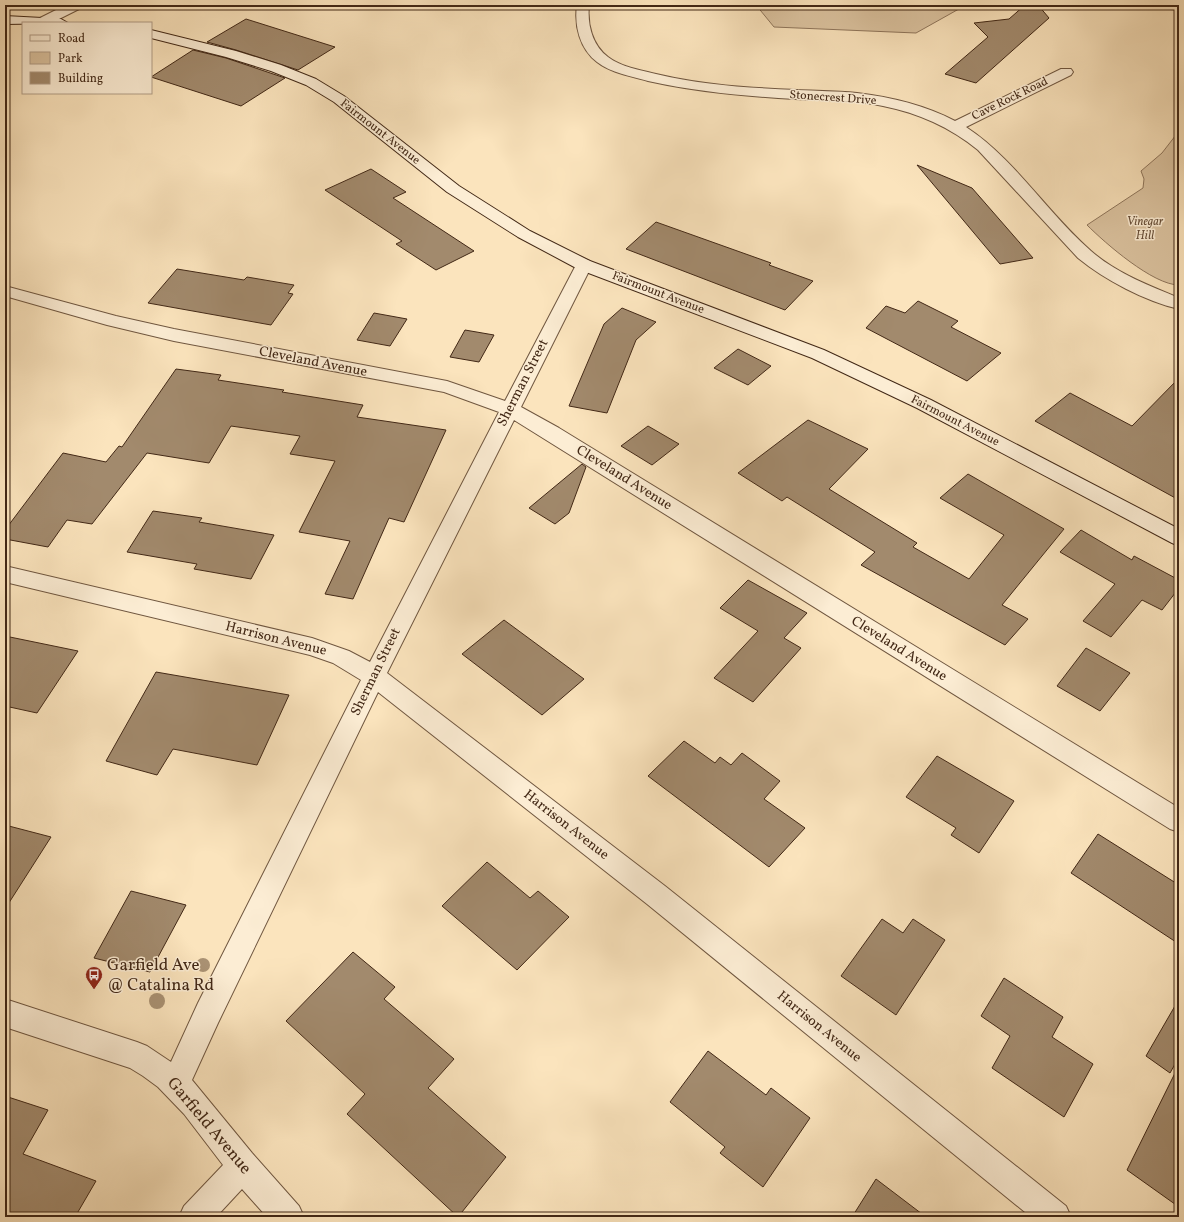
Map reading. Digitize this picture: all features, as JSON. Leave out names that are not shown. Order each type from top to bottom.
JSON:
[{"type":"street","points":[[5,20],[43,22],[76,5]]},
{"type":"street","name":"Stonecrest Drive","points":[[583,5],[582,21],[590,45],[602,60],[633,72],[716,90],[866,99],[911,109],[955,127],[983,147],[1084,254],[1096,264],[1114,275],[1179,304]]},
{"type":"street","name":"Fairmount Avenue","points":[[152,34],[231,54],[276,68],[311,82],[339,99],[468,199],[524,234],[584,265],[818,354],[924,404],[1179,538]]},
{"type":"street","name":"Cave Rock Road","points":[[955,127],[1066,72]]},
{"type":"street","name":"Sherman Street","points":[[176,1084],[208,1013],[374,676],[584,265]]},
{"type":"street","name":"Cleveland Avenue","points":[[5,292],[113,321],[174,335],[447,387],[510,409],[552,433],[1179,821]]},
{"type":"street","name":"Harrison Avenue","points":[[5,574],[312,647],[341,657],[374,676],[656,895],[1055,1217]]},
{"type":"street","name":"Garfield Avenue","points":[[5,1013],[137,1056],[155,1066],[176,1084],[243,1166],[288,1217]]},
{"type":"street","points":[[195,1217],[243,1166]]},
{"type":"green space","points":[[756,5],[966,5],[916,33],[774,27]]},
{"type":"green space","points":[[1118,5],[1179,5],[1179,12],[1176,10]]},
{"type":"green space","name":"Vinegar Hill","points":[[1179,131],[1179,285],[1168,283],[1143,271],[1117,252],[1087,225],[1143,188],[1144,179],[1141,171],[1162,153]]},
{"type":"building","points":[[1025,5],[1038,5],[1049,18],[976,83],[945,74],[988,37],[974,23],[1009,19]]},
{"type":"building","points":[[246,19],[335,47],[298,70],[207,42]]},
{"type":"building","points":[[193,50],[226,58],[285,78],[241,106],[152,76]]},
{"type":"building","points":[[917,165],[972,188],[1033,258],[1000,264]]},
{"type":"building","points":[[371,169],[406,192],[393,198],[474,251],[436,270],[396,244],[402,241],[325,190]]},
{"type":"building","points":[[656,222],[771,263],[769,265],[813,281],[785,310],[626,249]]},
{"type":"building","points":[[177,269],[244,280],[247,277],[294,285],[288,293],[293,294],[271,325],[148,303]]},
{"type":"building","points":[[918,301],[958,321],[951,327],[1001,353],[967,381],[866,328],[886,306],[905,313]]},
{"type":"building","points":[[622,308],[656,322],[636,340],[607,413],[569,406],[604,324]]},
{"type":"building","points":[[374,313],[407,319],[390,346],[357,340]]},
{"type":"building","points":[[465,330],[494,335],[479,362],[450,357]]},
{"type":"building","points":[[738,349],[771,366],[748,385],[714,368]]},
{"type":"building","points":[[176,369],[221,375],[218,380],[284,390],[282,392],[363,405],[357,417],[446,430],[404,522],[389,518],[353,599],[325,594],[350,541],[299,532],[335,461],[290,454],[300,436],[231,426],[209,463],[147,453],[92,524],[67,520],[48,547],[5,539],[5,530],[63,453],[106,462],[119,446],[122,447]]},
{"type":"building","points":[[1179,378],[1179,500],[1035,421],[1070,393],[1132,426]]},
{"type":"building","points":[[808,420],[868,449],[829,489],[917,543],[913,547],[969,579],[1004,535],[940,498],[968,474],[1064,529],[1002,605],[1028,619],[1005,645],[861,565],[875,552],[787,497],[782,501],[738,473]]},
{"type":"building","points":[[648,426],[679,444],[652,465],[621,446]]},
{"type":"building","points":[[582,464],[586,467],[569,513],[555,524],[529,508]]},
{"type":"building","points":[[153,511],[202,518],[199,522],[274,535],[251,579],[194,569],[197,564],[127,552]]},
{"type":"building","points":[[1081,530],[1132,560],[1134,556],[1179,580],[1179,588],[1162,610],[1142,600],[1111,637],[1083,621],[1115,584],[1060,552]]},
{"type":"building","points":[[748,580],[807,613],[784,638],[801,648],[753,702],[714,678],[758,631],[720,608]]},
{"type":"building","points":[[504,620],[584,679],[542,715],[462,654]]},
{"type":"building","points":[[5,636],[78,651],[37,713],[5,706]]},
{"type":"building","points":[[1086,648],[1130,673],[1100,711],[1057,686]]},
{"type":"building","points":[[156,672],[289,695],[257,765],[173,749],[157,775],[106,761]]},
{"type":"building","points":[[684,741],[715,763],[720,757],[731,765],[742,753],[780,781],[764,799],[805,828],[769,867],[648,776]]},
{"type":"building","points":[[937,756],[1014,801],[979,853],[951,835],[956,828],[906,797]]},
{"type":"building","points":[[5,825],[51,837],[5,909]]},
{"type":"building","points":[[1098,834],[1179,885],[1179,944],[1071,873]]},
{"type":"building","points":[[487,862],[530,898],[538,891],[569,917],[517,970],[442,906]]},
{"type":"building","points":[[131,891],[186,905],[150,972],[94,958]]},
{"type":"building","points":[[882,919],[903,933],[913,919],[945,940],[896,1015],[841,976]]},
{"type":"building","points":[[353,952],[395,987],[384,999],[454,1059],[428,1088],[506,1157],[458,1217],[347,1114],[365,1094],[286,1021]]},
{"type":"building","points":[[1004,978],[1063,1017],[1052,1037],[1093,1064],[1064,1117],[992,1068],[1010,1036],[981,1016]]},
{"type":"building","points":[[1179,999],[1179,1057],[1170,1073],[1146,1056]]},
{"type":"building","points":[[708,1051],[766,1095],[771,1088],[810,1118],[763,1187],[720,1153],[725,1147],[670,1102]]},
{"type":"building","points":[[1179,1065],[1179,1207],[1127,1170]]},
{"type":"building","points":[[5,1096],[48,1110],[23,1154],[96,1181],[75,1217],[5,1217]]},
{"type":"building","points":[[876,1179],[926,1217],[852,1217]]},
{"type":"place","name":"Garfield Ave @ Catalina Rd","points":[[94,990]]}]
